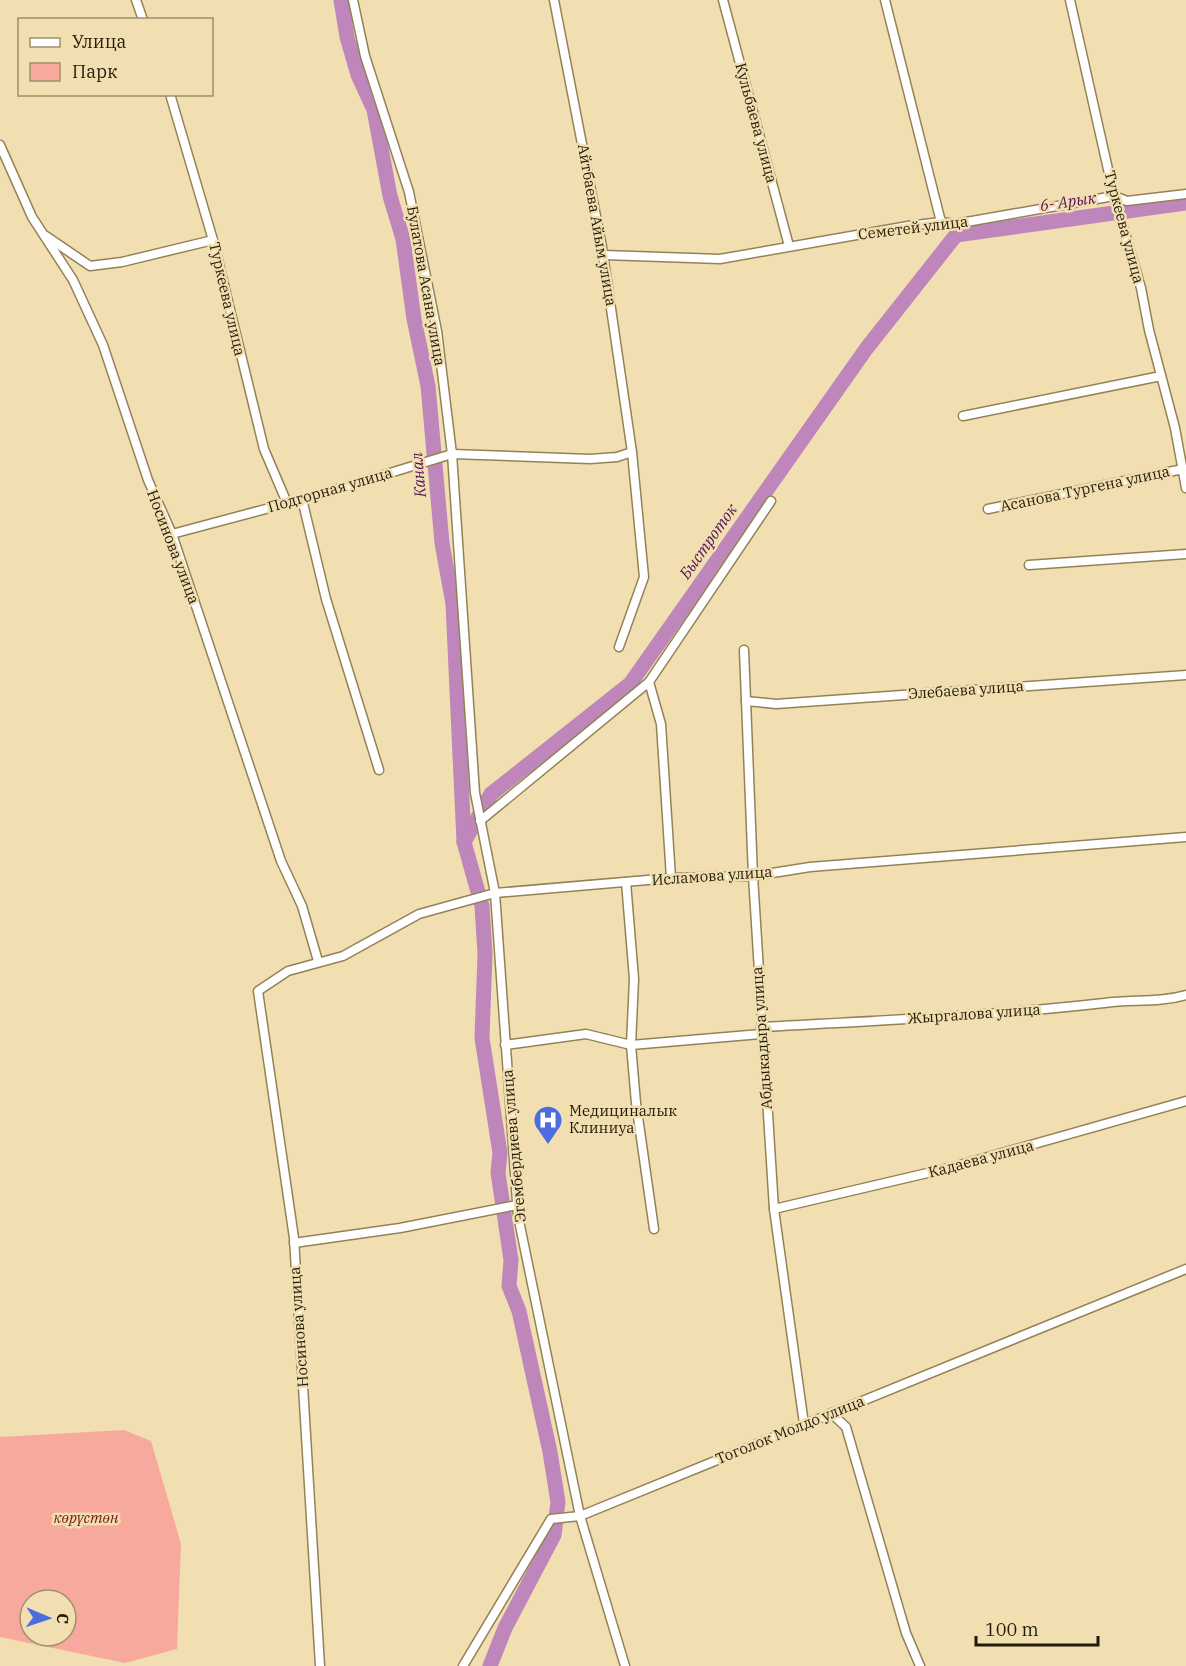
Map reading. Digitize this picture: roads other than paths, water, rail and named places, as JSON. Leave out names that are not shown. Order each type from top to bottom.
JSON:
[{"type":"street","points":[[136,0],[142,18]]},
{"type":"street","name":"Булатова Асана улица","points":[[354,0],[365,56],[409,192],[437,331],[452,454],[464,616]]},
{"type":"street","name":"Айтбаева Айым улица","points":[[554,0],[604,255],[632,452],[644,577],[619,647]]},
{"type":"street","name":"Кульбаева улица","points":[[723,0],[789,246]]},
{"type":"street","points":[[885,0],[941,222]]},
{"type":"street","name":"Туркеева улица","points":[[1070,0],[1114,196],[1141,288],[1186,488]]},
{"type":"street","name":"Туркеева улица","points":[[171,96],[213,240],[264,449],[287,503]]},
{"type":"street","name":"Носинова улица","points":[[0,146],[32,217],[73,280],[103,345],[148,480],[172,534],[281,861],[302,906],[318,961]]},
{"type":"street","name":"Семетей улица","points":[[604,255],[720,259],[941,222],[955,224],[1114,196],[1127,201],[1186,194]]},
{"type":"street","points":[[44,235],[90,266],[122,262],[213,240]]},
{"type":"street","points":[[963,416],[1161,376]]},
{"type":"street","name":"Подгорная улица","points":[[172,534],[302,499],[452,454],[590,459],[616,457],[632,452]]},
{"type":"street","name":"Асанова Тургена улица","points":[[988,509],[1183,470]]},
{"type":"street","points":[[302,499],[326,599],[379,770]]},
{"type":"street","points":[[480,821],[649,682],[771,501]]},
{"type":"street","points":[[1029,565],[1186,554]]},
{"type":"street","name":"Эгембердиева улица","points":[[464,616],[475,794],[495,893],[518,1205],[580,1516],[625,1666]]},
{"type":"street","name":"Абдыкадыра улица","points":[[744,650],[761,1031],[774,1209],[804,1424]]},
{"type":"street","name":"Элебаева улица","points":[[747,701],[776,704],[1186,675]]},
{"type":"street","points":[[649,682],[661,724],[671,878]]},
{"type":"street","name":"Исламова улица","points":[[258,991],[288,971],[342,956],[419,914],[495,893],[671,878],[753,876],[810,867],[1186,837]]},
{"type":"street","points":[[626,882],[634,979],[631,1045],[636,1103],[654,1229]]},
{"type":"street","name":"Носинова улица","points":[[258,991],[294,1243],[320,1666]]},
{"type":"street","name":"Жыргалова улица","points":[[505,1045],[586,1034],[631,1045],[761,1031],[1000,1013],[1108,1002],[1154,1002],[1186,995]]},
{"type":"street","name":"Кадаева улица","points":[[774,1209],[953,1167],[1186,1101]]},
{"type":"street","points":[[294,1243],[400,1228],[518,1205]]},
{"type":"street","name":"Тоголок Молдо улица","points":[[463,1666],[551,1520],[580,1516],[1186,1269]]},
{"type":"street","points":[[831,1413],[846,1427],[906,1633],[920,1666]]},
{"type":"waterway","name":"Канал","points":[[341,0],[347,37],[358,75],[374,110],[390,196],[403,239],[414,319],[428,386],[442,543],[453,604],[464,842],[482,906],[485,954],[482,1038],[500,1153],[498,1173],[511,1260],[509,1286],[519,1311],[550,1452],[558,1502],[554,1535],[505,1628],[490,1666]]},
{"type":"waterway","name":"Быстроток","points":[[464,842],[491,794],[630,684],[866,349],[956,235],[1186,203]]},
{"type":"place","name":"Медициналык Клиниуа","points":[[548,1146]]},
{"type":"water label","name":"6- Арык","points":[[1068,201]]},
{"type":"park label","name":"көрүстөн","points":[[86,1518]]}]
